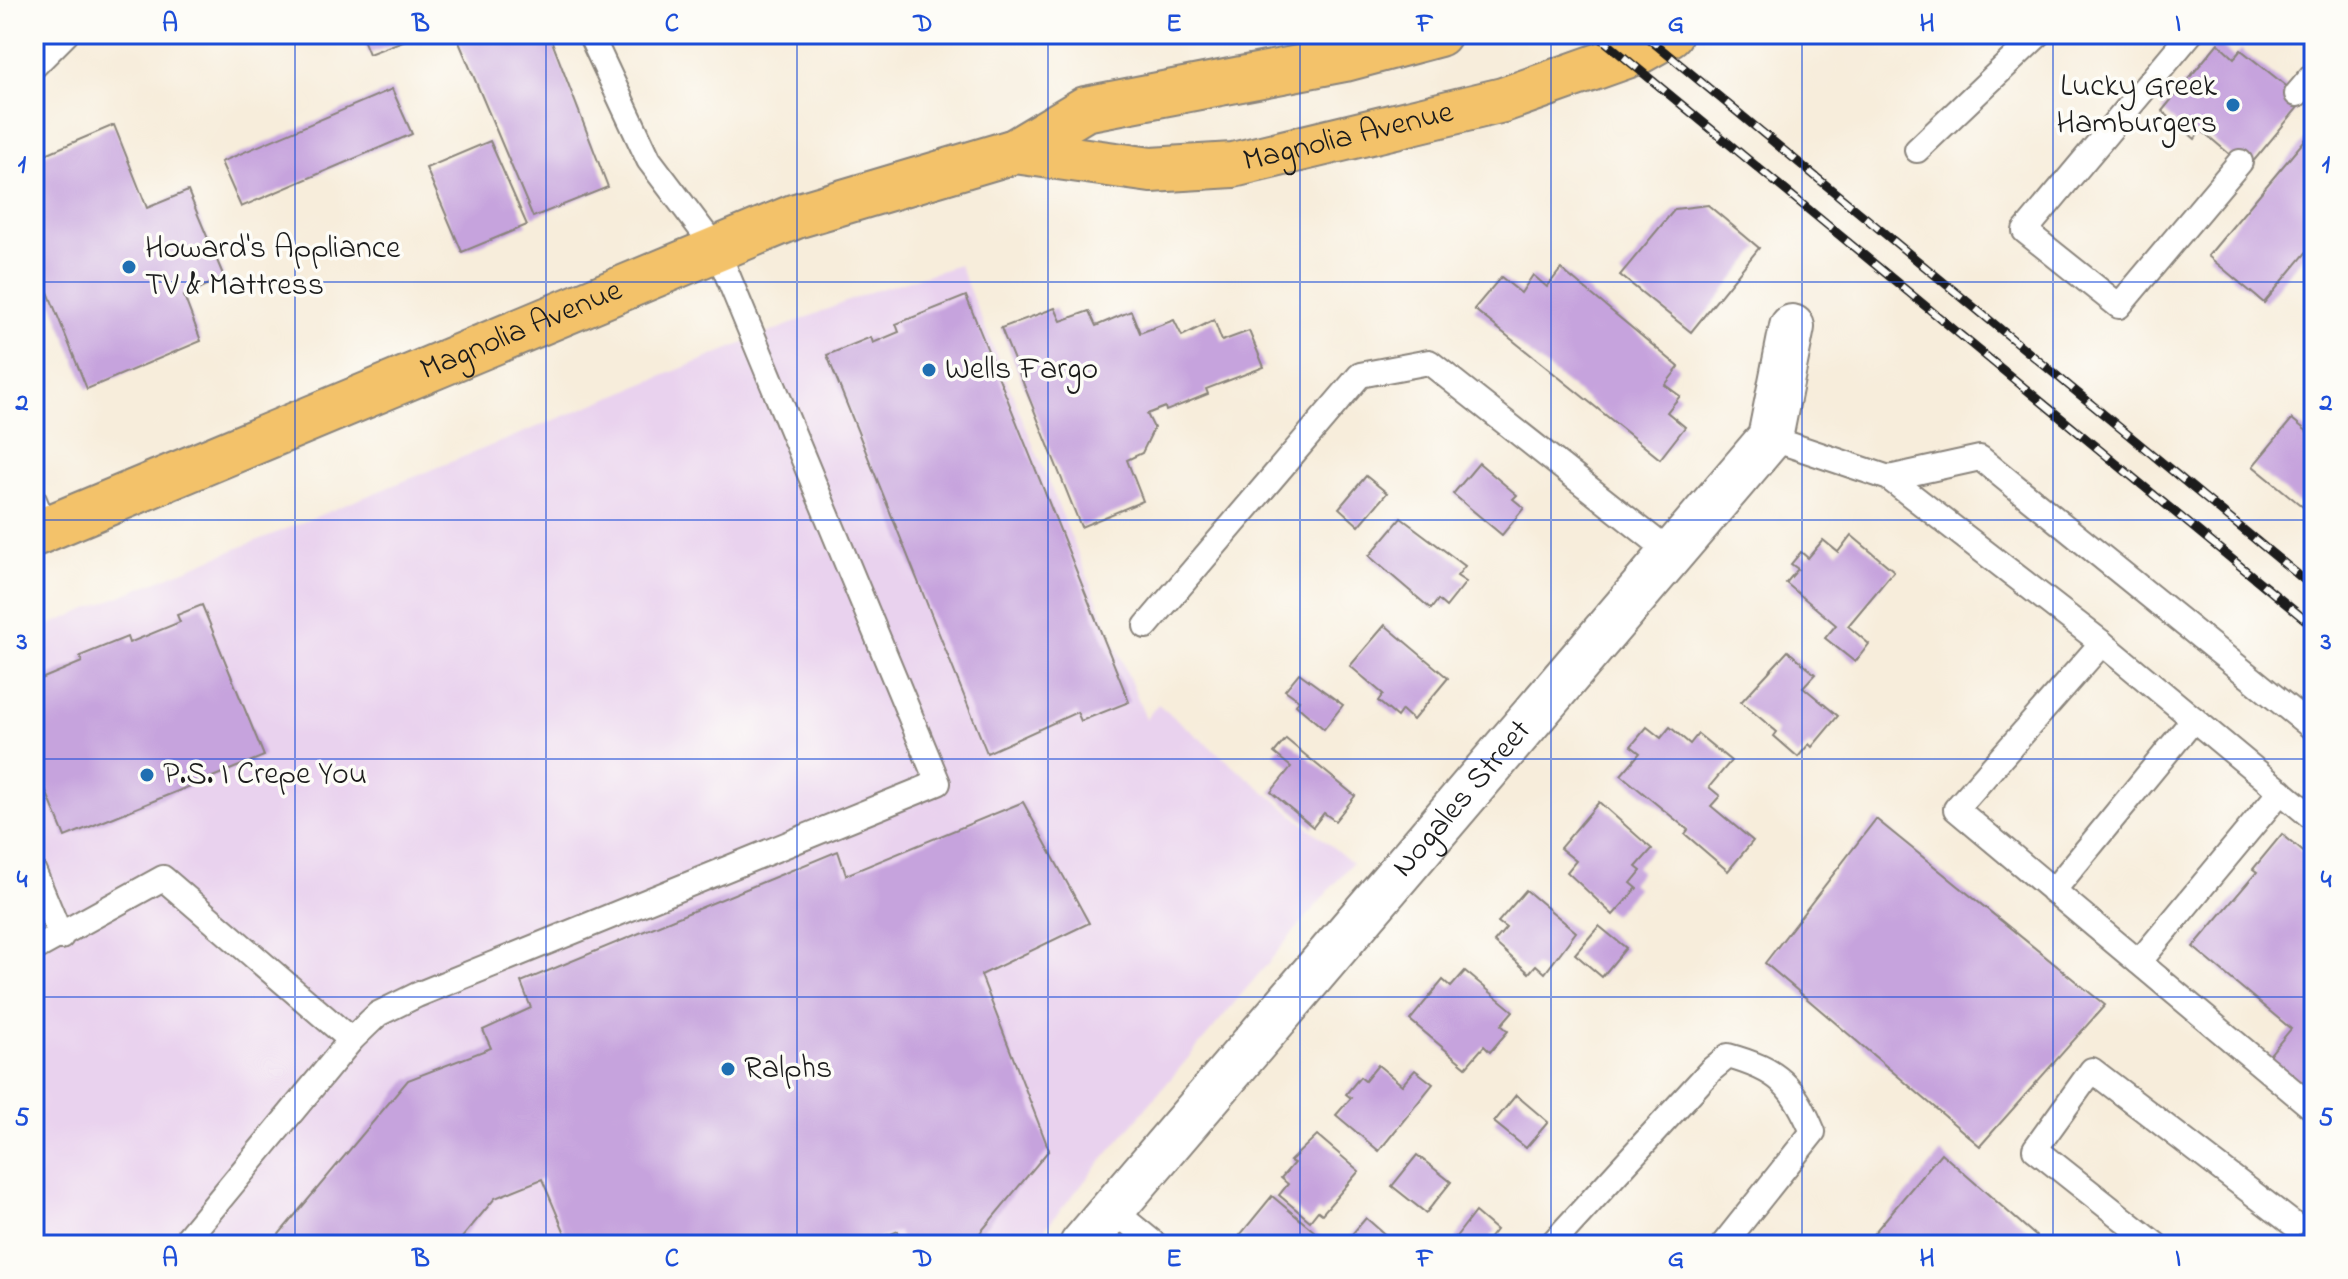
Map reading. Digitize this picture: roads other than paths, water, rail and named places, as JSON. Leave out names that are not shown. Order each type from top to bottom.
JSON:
[{"type":"main road","name":"Magnolia Avenue","points":[[38,521],[796,216],[1015,151],[1085,109],[1345,59],[1439,34]]},
{"type":"main road","name":"Magnolia Avenue","points":[[1015,151],[1151,170],[1233,165],[1503,100],[1638,52],[1670,34]]},
{"type":"street","name":"Nogales Street","points":[[1082,1245],[1770,438],[1792,327]]},
{"type":"lane","points":[[34,66],[66,34]]},
{"type":"lane","points":[[182,1245],[351,1040],[378,1014],[417,995],[938,783],[717,250],[649,160],[590,34]]},
{"type":"lane","points":[[1917,150],[2039,34]]},
{"type":"lane","points":[[2190,34],[2025,231],[2119,306],[2240,162]]},
{"type":"lane","points":[[2297,94],[2314,74]]},
{"type":"lane","points":[[1146,626],[1360,375],[1429,362],[1672,554]]},
{"type":"lane","points":[[1770,438],[1889,478],[2102,643],[2314,819]]},
{"type":"lane","points":[[1889,478],[1980,458],[2314,729]]},
{"type":"lane","points":[[2102,643],[1956,809],[2314,1109]]},
{"type":"lane","points":[[2053,891],[2194,719]]},
{"type":"lane","points":[[2147,969],[2281,791]]},
{"type":"lane","points":[[34,872],[61,937]]},
{"type":"lane","points":[[34,949],[61,937],[163,878],[351,1040]]},
{"type":"lane","points":[[1551,1245],[1711,1070],[1728,1056],[1761,1065],[1798,1096],[1813,1132],[1723,1245]]},
{"type":"lane","points":[[2156,1245],[2035,1149],[2092,1070],[2293,1224]]},
{"type":"lane","points":[[1113,1210],[1156,1245]]},
{"type":"railway","points":[[1596,34],[2314,627]]},
{"type":"railway","points":[[1643,34],[2314,588]]},
{"type":"place","name":"Lucky Greek Hamburgers","points":[[2233,105]]},
{"type":"place","name":"Howard's Appliance TV & Mattress","points":[[129,267]]},
{"type":"place","name":"Wells Fargo","points":[[929,370]]},
{"type":"place","name":"P.S. I Crepe You","points":[[147,775]]},
{"type":"place","name":"Ralphs","points":[[728,1069]]}]
